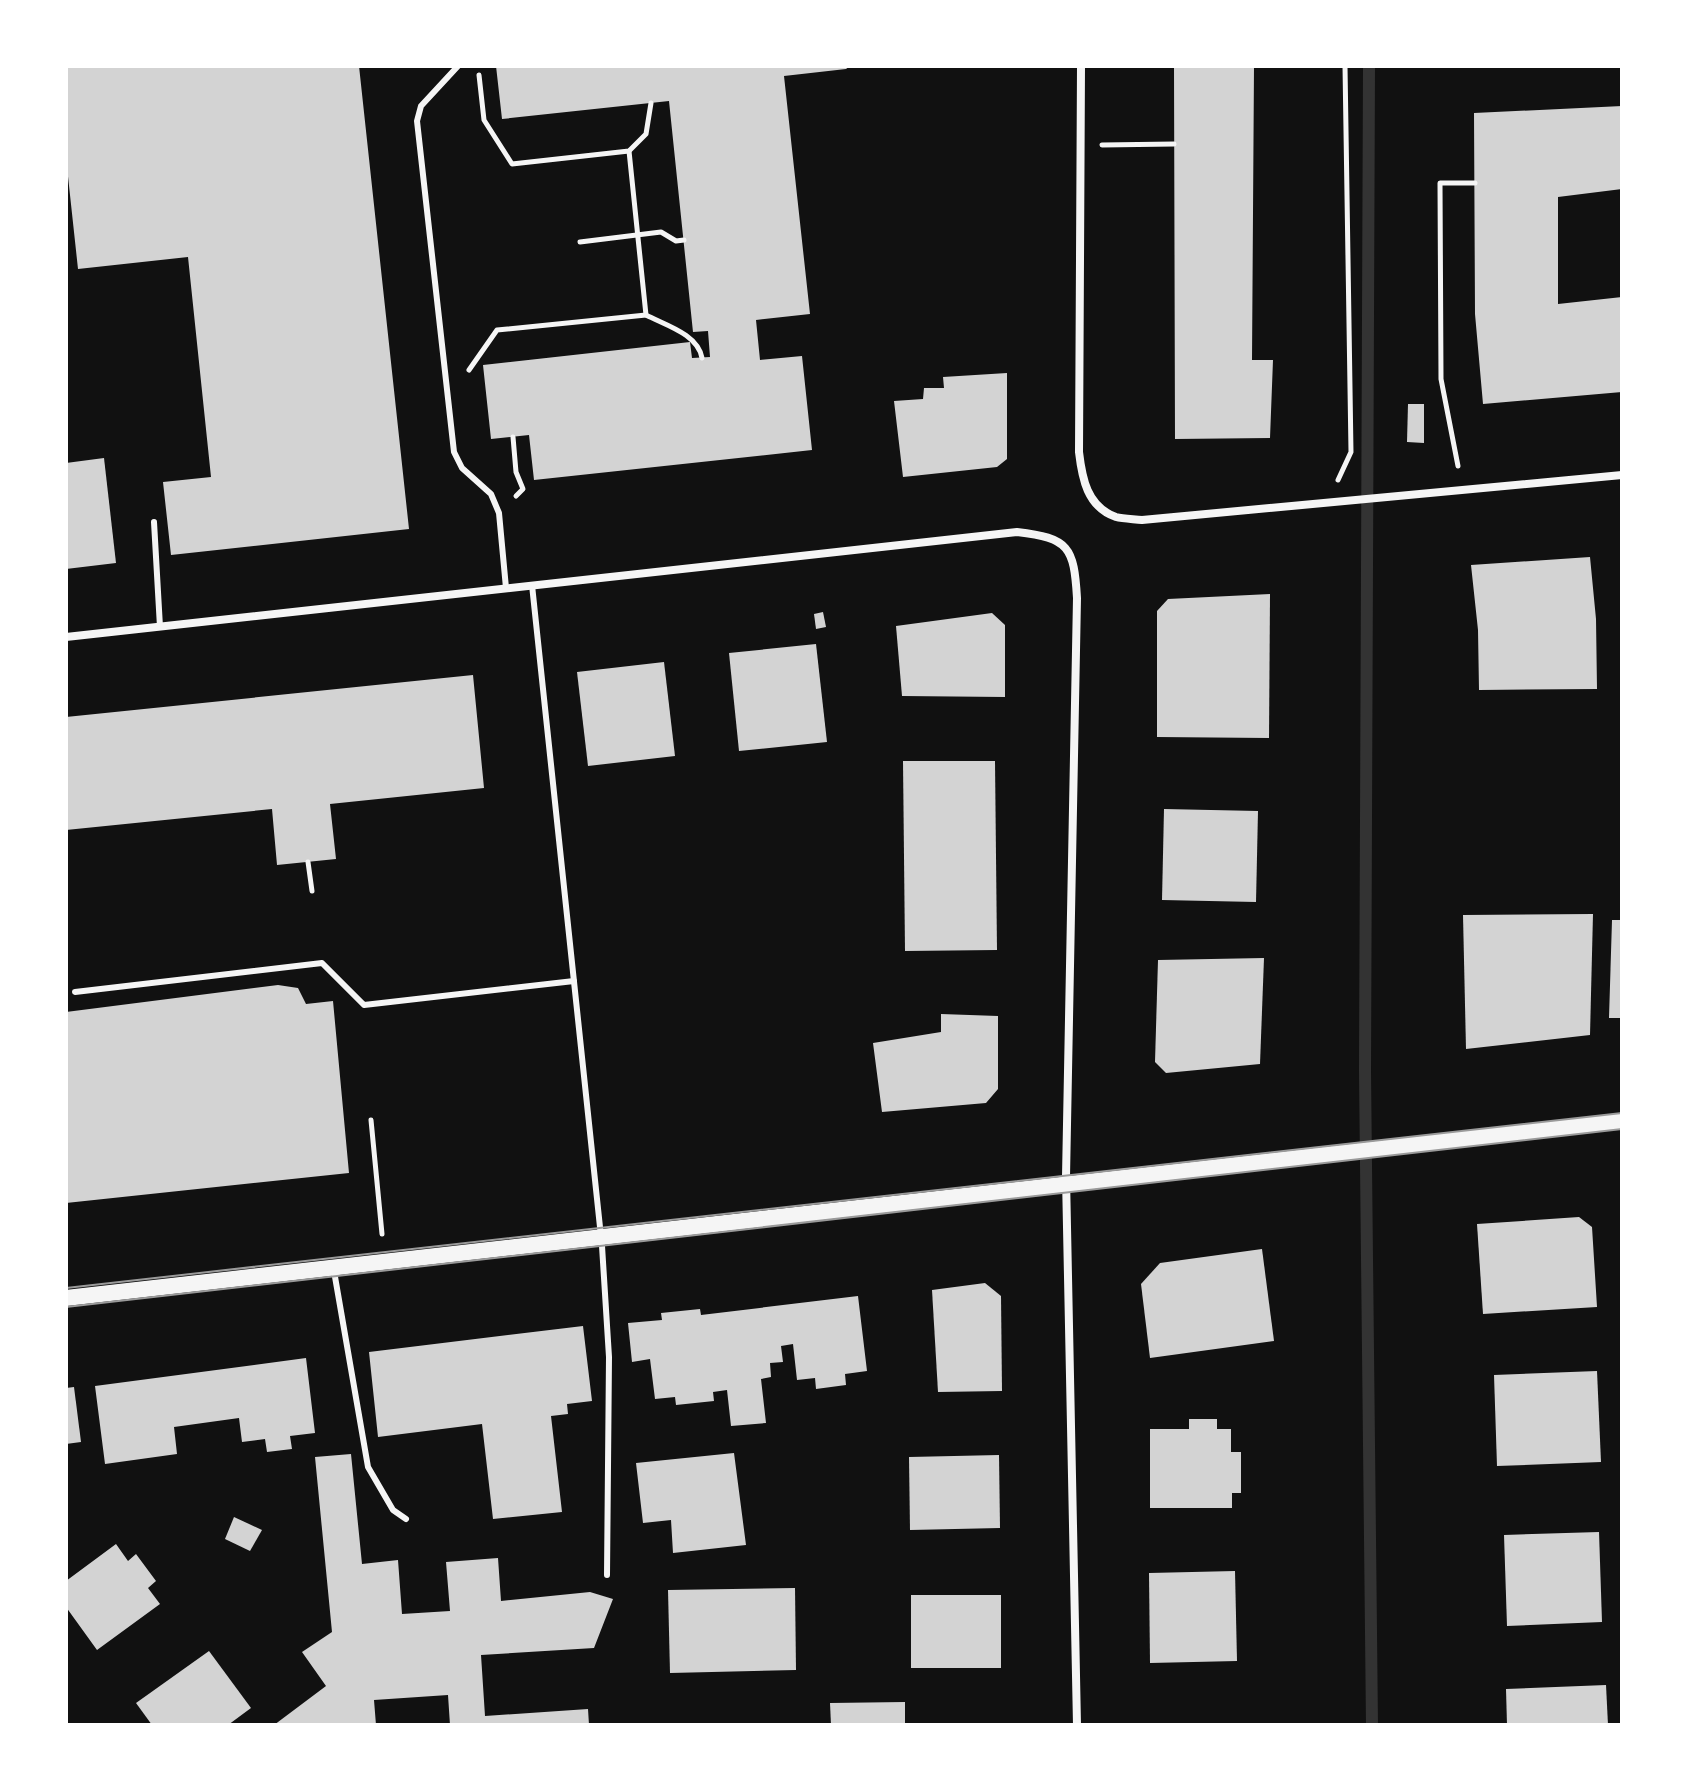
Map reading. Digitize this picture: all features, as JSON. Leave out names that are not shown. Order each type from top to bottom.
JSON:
[{"type":"main road","points":[[66,1298],[1622,1121]]},
{"type":"street","points":[[1081,66],[1079,452],[1082,482],[1097,505],[1116,517],[1142,520],[1622,475]]},
{"type":"street","points":[[66,637],[1017,532],[1049,536],[1065,547],[1075,565],[1077,598],[1066,1184],[1077,1725]]},
{"type":"lane","points":[[458,66],[421,106],[417,121],[454,452],[462,468],[491,494],[499,513],[506,588]]},
{"type":"lane","points":[[154,522],[160,627]]},
{"type":"lane","points":[[532,585],[601,1237],[609,1357],[607,1575]]},
{"type":"lane","points":[[75,992],[322,963],[364,1005],[574,981]]},
{"type":"lane","points":[[334,1267],[368,1467],[393,1510],[406,1519]]},
{"type":"path","points":[[477,66],[484,120],[512,164],[629,151],[646,134],[651,103]]},
{"type":"path","points":[[1328,502],[1351,452],[1345,66]]},
{"type":"path","points":[[1081,146],[1174,144]]},
{"type":"path","points":[[629,151],[646,315]]},
{"type":"path","points":[[1454,440],[1441,379],[1440,183],[1475,183]]},
{"type":"path","points":[[580,242],[661,232],[676,241],[684,240]]},
{"type":"path","points":[[465,374],[497,330],[646,315],[693,340],[700,348],[702,358]]},
{"type":"path","points":[[505,490],[512,499],[523,489],[516,472],[513,437]]},
{"type":"path","points":[[308,862],[312,891]]},
{"type":"path","points":[[371,1120],[385,1262]]},
{"type":"building","points":[[66,66],[359,66],[409,529],[171,555],[163,482],[211,477],[188,257],[78,269],[66,158]]},
{"type":"building","points":[[496,66],[850,66],[784,76],[810,314],[756,320],[760,360],[802,356],[812,450],[534,480],[529,435],[491,439],[483,365],[690,342],[692,358],[710,357],[708,331],[693,332],[669,101],[502,119]]},
{"type":"building","points":[[1174,66],[1254,66],[1252,360],[1273,360],[1270,438],[1175,439]]},
{"type":"building","points":[[1622,106],[1622,189],[1558,197],[1558,304],[1622,297],[1622,392],[1483,404],[1475,314],[1474,113]]},
{"type":"building","points":[[1007,373],[1007,459],[997,467],[903,477],[894,401],[923,399],[924,388],[944,388],[943,377]]},
{"type":"building","points":[[1408,404],[1424,404],[1424,443],[1407,442]]},
{"type":"building","points":[[104,458],[116,563],[66,569],[66,463]]},
{"type":"building","points":[[1590,557],[1596,619],[1597,689],[1479,690],[1478,630],[1471,565]]},
{"type":"building","points":[[1270,594],[1269,738],[1157,737],[1157,611],[1168,599]]},
{"type":"building","points":[[823,612],[826,627],[816,629],[814,614]]},
{"type":"building","points":[[992,613],[1005,625],[1005,697],[902,696],[896,626]]},
{"type":"building","points":[[816,644],[827,742],[739,751],[729,653]]},
{"type":"building","points":[[664,662],[675,756],[588,766],[577,672]]},
{"type":"building","points":[[473,675],[484,788],[330,804],[336,859],[277,865],[272,809],[66,830],[66,717]]},
{"type":"building","points":[[903,761],[995,761],[997,950],[905,951]]},
{"type":"building","points":[[1164,809],[1258,811],[1256,902],[1162,900]]},
{"type":"building","points":[[1593,914],[1590,1035],[1466,1049],[1463,915]]},
{"type":"building","points":[[1612,920],[1622,920],[1622,1018],[1609,1018]]},
{"type":"building","points":[[1264,958],[1260,1064],[1166,1073],[1155,1062],[1158,960]]},
{"type":"building","points":[[278,985],[298,988],[306,1004],[333,1001],[349,1173],[66,1203],[66,1012]]},
{"type":"building","points":[[941,1014],[998,1016],[998,1089],[986,1103],[882,1112],[873,1043],[941,1032]]},
{"type":"building","points":[[1579,1217],[1592,1227],[1597,1307],[1483,1314],[1477,1224]]},
{"type":"building","points":[[1262,1249],[1274,1341],[1150,1358],[1141,1284],[1160,1263]]},
{"type":"building","points":[[985,1283],[1001,1296],[1002,1391],[938,1392],[932,1290]]},
{"type":"building","points":[[858,1296],[867,1371],[845,1374],[846,1385],[816,1389],[815,1378],[797,1380],[793,1344],[781,1346],[783,1362],[770,1363],[771,1377],[761,1379],[766,1423],[731,1426],[727,1390],[713,1392],[714,1401],[676,1405],[675,1397],[655,1399],[650,1359],[632,1362],[628,1323],[662,1320],[661,1313],[700,1309],[701,1315]]},
{"type":"building","points":[[583,1326],[592,1401],[567,1404],[568,1414],[551,1416],[562,1512],[493,1519],[482,1424],[378,1437],[369,1352]]},
{"type":"building","points":[[306,1358],[315,1433],[290,1436],[292,1449],[267,1452],[265,1439],[242,1442],[239,1418],[174,1427],[177,1454],[105,1464],[95,1386]]},
{"type":"building","points":[[1597,1371],[1601,1462],[1497,1466],[1494,1375]]},
{"type":"building","points":[[74,1387],[81,1442],[66,1444],[66,1388]]},
{"type":"building","points":[[1189,1419],[1217,1419],[1217,1429],[1231,1429],[1231,1452],[1241,1452],[1241,1493],[1232,1493],[1232,1508],[1150,1508],[1150,1429],[1189,1429]]},
{"type":"building","points":[[734,1453],[746,1545],[673,1553],[671,1520],[643,1523],[636,1463]]},
{"type":"building","points":[[351,1454],[362,1564],[398,1560],[402,1614],[450,1611],[446,1562],[498,1558],[501,1601],[590,1592],[613,1599],[594,1648],[481,1655],[485,1716],[588,1709],[589,1725],[450,1725],[448,1695],[374,1700],[376,1725],[274,1725],[326,1686],[302,1652],[332,1632],[315,1457]]},
{"type":"building","points":[[999,1455],[1000,1528],[910,1530],[909,1457]]},
{"type":"building","points":[[234,1517],[262,1530],[250,1551],[225,1539]]},
{"type":"building","points":[[1599,1532],[1602,1622],[1507,1626],[1504,1535]]},
{"type":"building","points":[[116,1544],[128,1561],[136,1554],[156,1581],[148,1588],[160,1604],[97,1650],[66,1607],[66,1581]]},
{"type":"building","points":[[1235,1571],[1237,1661],[1150,1663],[1149,1573]]},
{"type":"building","points":[[795,1588],[796,1670],[670,1673],[668,1590]]},
{"type":"building","points":[[911,1595],[1001,1595],[1001,1668],[911,1668]]},
{"type":"building","points":[[209,1651],[251,1708],[228,1725],[152,1725],[136,1703]]},
{"type":"building","points":[[1606,1685],[1608,1725],[1507,1725],[1506,1689]]},
{"type":"building","points":[[905,1702],[905,1725],[831,1725],[830,1703]]},
{"type":"waterway","points":[[1369,66],[1365,1071],[1372,1725]]},
{"type":"tram line","points":[[66,1288],[1622,1113]]},
{"type":"tram line","points":[[66,1307],[1622,1129]]}]
